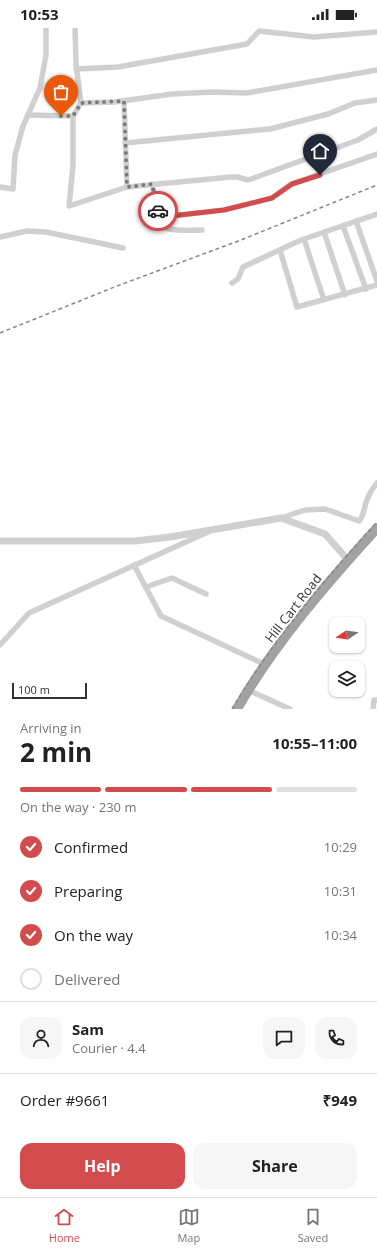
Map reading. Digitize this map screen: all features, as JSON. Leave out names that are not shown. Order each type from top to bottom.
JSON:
[{"type":"highway","name":"Hill Cart Road","points":[[237,709],[248,690],[302,616],[348,560],[377,528]]},
{"type":"street","points":[[0,187],[13,189],[14,155],[28,115],[40,88],[46,55],[46,28]]},
{"type":"street","points":[[75,28],[76,69],[81,103],[73,116],[73,166],[70,206],[127,187],[231,177],[238,177],[248,180],[358,140],[377,129]]},
{"type":"street","points":[[76,69],[118,67],[247,44],[259,31],[314,37],[377,32]]},
{"type":"street","points":[[81,103],[124,101],[172,94],[212,92],[246,93],[377,70]]},
{"type":"street","points":[[125,143],[270,129],[328,114],[355,103],[377,100]]},
{"type":"street","points":[[124,101],[127,187]]},
{"type":"street","points":[[28,115],[73,116]]},
{"type":"street","points":[[162,217],[224,210],[272,198],[292,184],[377,154]]},
{"type":"street","points":[[152,184],[159,215],[162,217]]},
{"type":"street","points":[[232,283],[238,279],[244,267],[304,239],[377,214]]},
{"type":"street","points":[[162,217],[160,220],[162,226],[167,228],[202,230]]},
{"type":"street","points":[[356,221],[377,281]]},
{"type":"street","points":[[344,226],[366,288]]},
{"type":"street","points":[[0,237],[27,231],[46,232],[123,248]]},
{"type":"street","points":[[324,232],[345,295]]},
{"type":"street","points":[[304,239],[324,300]]},
{"type":"street","points":[[280,250],[297,307],[377,285]]},
{"type":"street","points":[[0,541],[135,541],[170,537],[281,518],[305,510],[325,509],[359,521],[373,487],[377,483]]},
{"type":"street","points":[[281,518],[325,534],[348,560]]},
{"type":"street","points":[[0,645],[29,613],[216,529]]},
{"type":"street","points":[[134,566],[161,616],[266,665]]},
{"type":"street","points":[[146,587],[172,578],[206,594]]},
{"type":"street","points":[[248,690],[290,709]]},
{"type":"street","points":[[373,709],[374,700],[377,700]]},
{"type":"railway","points":[[0,333],[117,286],[241,240],[377,185]]},
{"type":"railway","points":[[232,709],[264,659],[282,635],[338,566],[377,522]]},
{"type":"way so far","points":[[61,116],[73,116],[81,103],[124,101],[127,187],[152,184],[158,211]]},
{"type":"route","points":[[158,211],[159,215],[162,217],[224,210],[272,198],[292,184],[320,175]]}]
